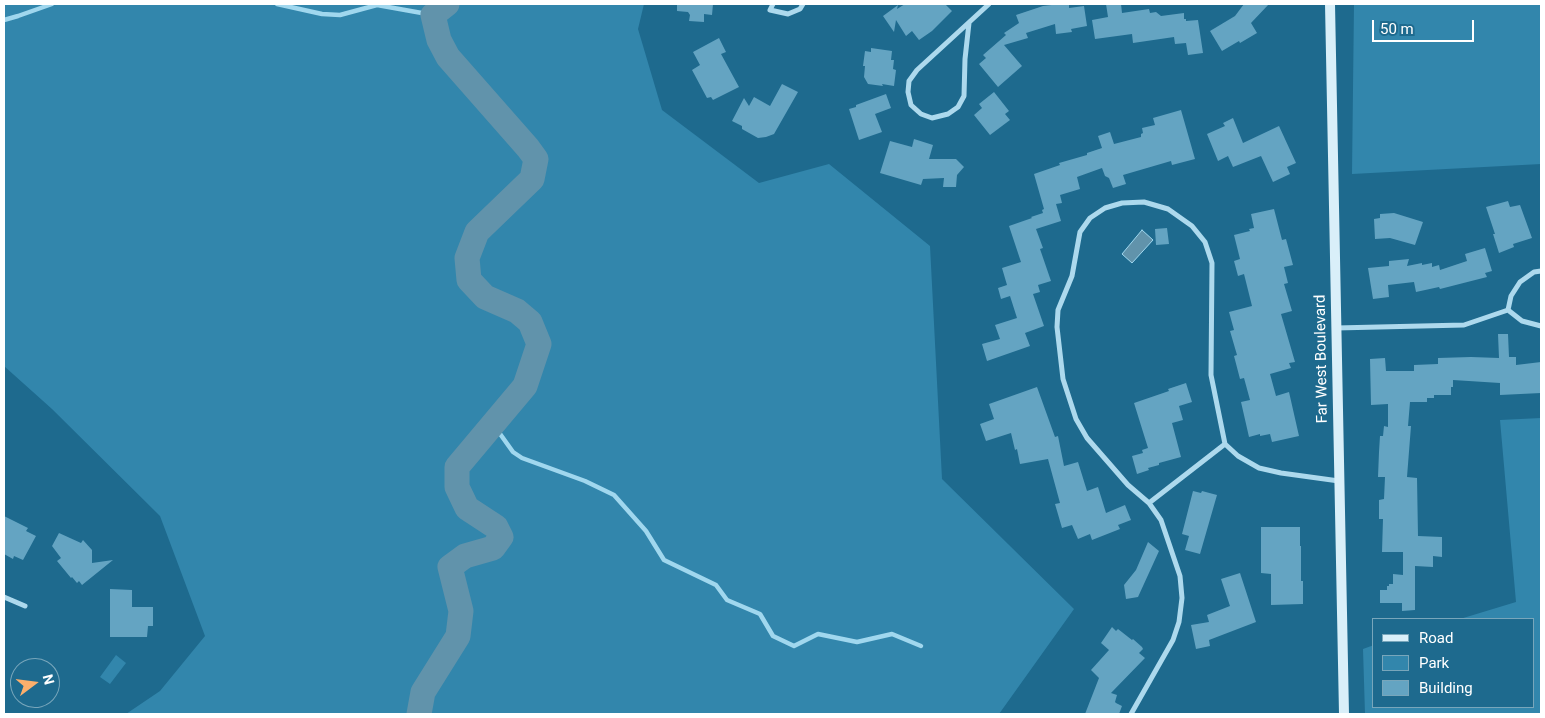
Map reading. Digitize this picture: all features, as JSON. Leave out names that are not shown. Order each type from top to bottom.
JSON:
[{"type":"street","points":[[773,4],[770,10],[788,14],[800,9],[803,4]]},
{"type":"street","points":[[969,23],[964,58],[964,96],[958,107],[948,114],[932,118],[921,114],[911,105],[908,92],[909,80],[917,70],[989,4]]},
{"type":"street","name":"Far West Boulevard","points":[[1330,4],[1344,714]]},
{"type":"street","points":[[1131,714],[1173,640],[1179,622],[1182,598],[1180,576],[1162,520],[1149,503],[1128,486],[1087,438],[1076,418],[1063,379],[1057,327],[1058,310],[1072,276],[1080,232],[1090,218],[1105,208],[1122,203],[1144,202],[1168,209],[1192,226],[1205,242],[1212,263],[1211,375],[1225,444],[1238,456],[1259,468],[1339,481]]},
{"type":"street","points":[[1508,310],[1511,296],[1520,282],[1534,272],[1541,271]]},
{"type":"street","points":[[1336,328],[1464,325],[1508,310]]},
{"type":"street","points":[[1508,310],[1522,321],[1541,326]]},
{"type":"street","points":[[1149,503],[1225,444]]},
{"type":"street","points":[[4,597],[24,606]]},
{"type":"green space","points":[[4,4],[644,4],[638,29],[662,110],[759,183],[829,164],[930,246],[942,479],[1074,609],[999,714],[126,714],[160,691],[205,636],[160,516],[52,409],[4,366]]},
{"type":"green space","points":[[1354,4],[1541,4],[1541,164],[1352,174]]},
{"type":"green space","points":[[1541,418],[1541,714],[1365,714],[1363,649],[1372,646],[1372,708],[1535,708],[1535,618],[1463,618],[1516,602],[1500,420]]},
{"type":"green space","points":[[116,655],[126,663],[110,684],[100,677]]},
{"type":"shaded area","points":[[1142,230],[1153,240],[1132,263],[1122,254]]},
{"type":"building","points":[[677,4],[713,4],[712,15],[704,14],[704,22],[689,21],[690,15],[688,12],[677,11]]},
{"type":"building","points":[[905,4],[945,4],[952,11],[932,31],[919,40],[912,31],[906,36],[896,20],[894,32],[883,16],[898,5],[897,9]]},
{"type":"building","points":[[1069,4],[1069,8],[1084,6],[1087,26],[1071,29],[1072,32],[1056,34],[1055,24],[1026,33],[1028,38],[1004,45],[1022,66],[998,87],[979,64],[986,58],[983,55],[1006,35],[1004,33],[1019,23],[1016,15],[1043,6]]},
{"type":"building","points":[[1106,4],[1121,4],[1122,13],[1149,9],[1150,13],[1156,12],[1161,16],[1184,13],[1186,21],[1198,20],[1203,53],[1188,55],[1186,43],[1175,44],[1174,37],[1133,43],[1132,34],[1095,39],[1092,20],[1108,17]]},
{"type":"building","points":[[1244,4],[1269,4],[1251,23],[1257,33],[1222,51],[1210,31],[1235,16]]},
{"type":"building","points":[[719,38],[726,52],[721,54],[739,87],[713,100],[711,97],[707,98],[692,70],[700,65],[693,52]]},
{"type":"building","points":[[871,48],[892,51],[891,60],[894,60],[893,69],[896,70],[894,86],[868,84],[864,77],[865,66],[863,66],[865,51],[871,52]]},
{"type":"building","points":[[782,84],[798,92],[774,134],[758,138],[732,121],[744,98],[749,106],[754,97],[770,106]]},
{"type":"building","points":[[994,92],[1009,111],[1005,114],[1010,120],[990,135],[974,115],[982,108],[979,104]]},
{"type":"building","points":[[886,94],[891,108],[875,114],[882,132],[859,140],[849,109]]},
{"type":"building","points":[[1181,110],[1195,159],[1172,165],[1171,161],[1123,175],[1126,184],[1113,188],[1102,168],[1077,177],[1080,189],[1060,195],[1062,203],[1056,204],[1061,221],[1036,229],[1043,248],[1040,249],[1051,281],[1038,285],[1040,292],[1033,294],[1044,326],[1025,333],[1030,346],[987,361],[982,344],[1000,339],[995,325],[1017,318],[1010,296],[1001,299],[998,288],[1007,285],[1002,268],[1021,262],[1009,226],[1043,213],[1042,210],[1044,209],[1034,174],[1102,148],[1098,136],[1110,132],[1114,144],[1141,137],[1143,133],[1142,128],[1155,125],[1153,118]]},
{"type":"building","points":[[1233,118],[1243,143],[1279,126],[1296,163],[1287,167],[1290,174],[1273,182],[1261,156],[1233,167],[1228,156],[1218,161],[1207,134],[1225,126],[1223,123]]},
{"type":"building","points":[[914,139],[933,145],[929,159],[956,159],[964,167],[957,175],[956,187],[943,187],[944,178],[923,179],[921,185],[880,173],[890,141],[912,147]]},
{"type":"building","points":[[1508,201],[1510,207],[1520,205],[1532,238],[1513,244],[1514,247],[1499,253],[1486,207]]},
{"type":"building","points":[[1274,209],[1282,240],[1286,239],[1293,265],[1284,267],[1288,283],[1284,284],[1292,311],[1281,314],[1295,362],[1289,363],[1291,368],[1270,374],[1276,396],[1289,392],[1299,436],[1272,442],[1270,434],[1249,437],[1241,402],[1250,400],[1244,378],[1240,379],[1234,356],[1237,355],[1230,331],[1234,330],[1229,312],[1252,306],[1244,274],[1238,276],[1234,261],[1240,259],[1234,235],[1250,231],[1249,229],[1254,228],[1251,214]]},
{"type":"building","points":[[1394,213],[1423,222],[1415,245],[1390,238],[1375,239],[1374,219],[1380,218],[1380,214]]},
{"type":"building","points":[[1167,228],[1169,244],[1156,245],[1155,229]]},
{"type":"building","points":[[1485,248],[1492,271],[1485,273],[1487,277],[1440,289],[1439,287],[1416,292],[1414,282],[1388,285],[1389,297],[1373,299],[1368,268],[1389,266],[1389,261],[1409,259],[1407,266],[1432,263],[1432,267],[1439,265],[1440,270],[1467,261],[1465,254]]},
{"type":"building","points":[[1498,334],[1508,334],[1509,357],[1516,357],[1516,365],[1541,362],[1541,393],[1500,395],[1500,383],[1453,380],[1451,395],[1434,395],[1434,398],[1427,398],[1427,402],[1410,402],[1408,426],[1411,426],[1407,477],[1417,478],[1418,536],[1442,537],[1442,557],[1433,556],[1433,567],[1415,566],[1415,610],[1402,611],[1402,603],[1380,603],[1380,590],[1387,590],[1389,584],[1393,584],[1393,574],[1403,575],[1403,552],[1382,552],[1383,519],[1379,519],[1379,500],[1384,499],[1385,477],[1378,477],[1379,452],[1380,436],[1383,436],[1384,426],[1388,427],[1388,404],[1371,405],[1370,359],[1385,358],[1386,371],[1414,371],[1414,365],[1438,364],[1438,358],[1499,358]]},
{"type":"building","points":[[1186,383],[1192,402],[1179,406],[1183,420],[1172,423],[1181,457],[1159,463],[1159,465],[1148,468],[1149,470],[1137,474],[1132,456],[1143,453],[1142,450],[1148,448],[1134,403]]},
{"type":"building","points":[[1037,387],[1055,437],[1058,436],[1064,466],[1078,462],[1087,491],[1098,487],[1106,513],[1125,505],[1131,520],[1118,525],[1120,529],[1092,540],[1090,534],[1078,539],[1072,525],[1062,528],[1055,504],[1060,503],[1048,459],[1020,464],[1011,433],[986,441],[980,424],[994,419],[989,404]]},
{"type":"building","points":[[1193,491],[1217,495],[1200,554],[1185,550],[1189,536],[1182,534]]},
{"type":"building","points":[[4,516],[28,528],[26,531],[36,536],[23,560],[14,556],[13,559],[4,554]]},
{"type":"building","points":[[1261,527],[1300,527],[1303,604],[1271,605],[1271,574],[1261,573]]},
{"type":"building","points":[[59,533],[81,543],[83,540],[92,550],[92,563],[113,560],[82,585],[79,581],[77,583],[57,561],[61,558],[52,546]]},
{"type":"building","points":[[1148,542],[1159,551],[1138,597],[1126,599],[1124,585],[1136,570]]},
{"type":"building","points":[[1240,573],[1256,622],[1209,640],[1210,646],[1196,649],[1191,625],[1209,622],[1207,615],[1230,606],[1221,579]]},
{"type":"building","points":[[110,589],[132,590],[132,607],[153,607],[153,626],[148,626],[147,637],[110,637]]},
{"type":"building","points":[[1112,627],[1133,639],[1142,647],[1143,649],[1139,653],[1145,658],[1111,693],[1117,695],[1115,702],[1122,706],[1119,714],[1085,714],[1099,678],[1091,670],[1109,650],[1101,643]]},
{"type":"waterway","points":[[4,20],[52,4]]},
{"type":"waterway","points":[[277,4],[322,14],[340,15],[377,5],[433,15]]},
{"type":"waterway","points":[[419,714],[423,692],[458,636],[461,611],[450,567],[465,556],[493,548],[501,537],[496,527],[467,508],[457,487],[457,467],[525,386],[539,344],[530,322],[517,311],[485,297],[469,280],[467,258],[477,232],[532,179],[536,159],[448,57],[439,40],[433,15],[447,4]]},
{"type":"waterway","points":[[493,424],[513,452],[522,458],[585,481],[614,495],[646,531],[664,560],[716,585],[727,600],[760,614],[773,636],[794,646],[818,634],[857,642],[892,634],[921,646]]}]
